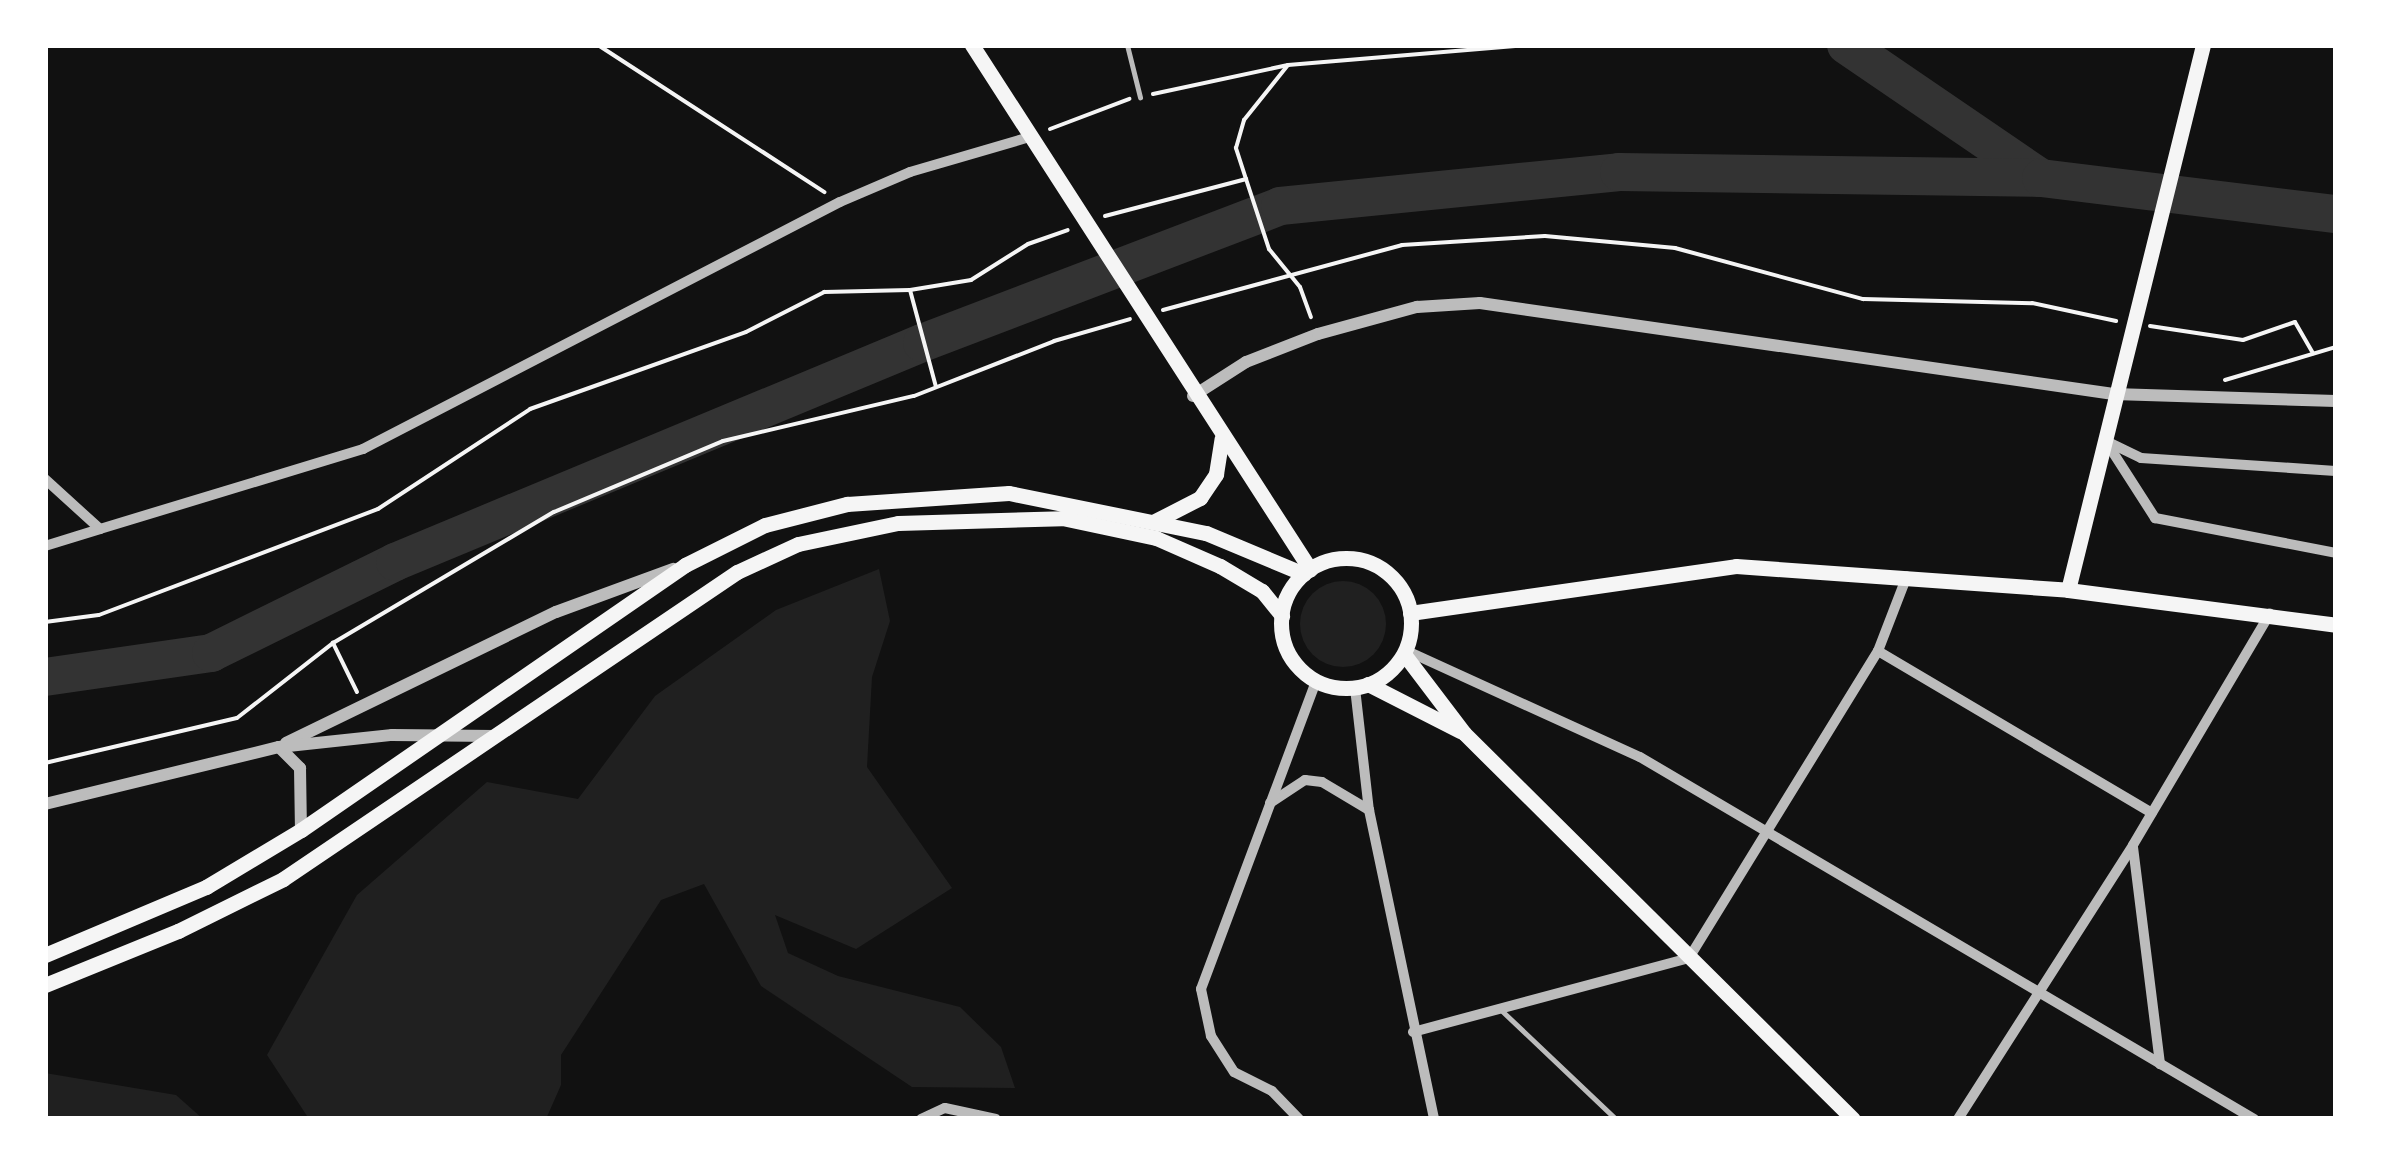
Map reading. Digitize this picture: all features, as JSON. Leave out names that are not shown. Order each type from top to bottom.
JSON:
[{"type":"main road","points":[[972,45],[1038,142],[1193,396],[1307,571]]},
{"type":"main road","points":[[2068,590],[2202,45]]},
{"type":"main road","points":[[1155,521],[1200,498],[1216,474],[1222,438]]},
{"type":"main road","points":[[45,955],[206,887],[301,830],[685,565],[765,524],[847,504],[1008,493],[1206,533],[1307,571],[1353,559],[1374,565],[1403,594],[1410,613],[1404,652],[1361,686]]},
{"type":"main road","points":[[45,985],[178,931],[282,879],[736,572],[798,544],[898,524],[1062,518],[1156,538],[1262,591],[1282,616],[1286,648],[1316,681],[1361,686],[1464,733]]},
{"type":"main road","points":[[1410,613],[1736,566],[1908,575],[2068,590],[2270,612],[2336,625]]},
{"type":"main road","points":[[1282,616],[1307,571]]},
{"type":"main road","points":[[1404,652],[1464,733],[1852,1119]]},
{"type":"street","points":[[45,546],[363,449],[840,202],[910,172],[1038,142]]},
{"type":"street","points":[[1193,396],[1246,362],[1318,334],[1416,307],[1480,303],[2116,386],[2336,401]]},
{"type":"street","points":[[2105,440],[2141,458],[2336,471]]},
{"type":"street","points":[[2105,440],[2154,518],[2336,552]]},
{"type":"street","points":[[45,479],[100,529]]},
{"type":"street","points":[[279,746],[556,612],[685,565]]},
{"type":"street","points":[[1413,1032],[1689,958],[1878,652],[1908,575]]},
{"type":"street","points":[[1958,1119],[2133,845],[2270,612]]},
{"type":"street","points":[[1404,652],[1640,757],[2254,1119]]},
{"type":"street","points":[[1878,652],[2152,813]]},
{"type":"street","points":[[1299,1119],[1272,1091],[1234,1072],[1212,1036],[1201,988],[1316,681]]},
{"type":"street","points":[[1361,686],[1369,810],[1434,1119]]},
{"type":"street","points":[[45,804],[279,746],[496,736]]},
{"type":"street","points":[[279,746],[300,768],[301,830]]},
{"type":"street","points":[[1270,803],[1306,780],[1322,782],[1369,810]]},
{"type":"street","points":[[2133,845],[2160,1064]]},
{"type":"street","points":[[921,1119],[945,1108],[996,1119]]},
{"type":"lane","points":[[1126,45],[1140,97]]},
{"type":"lane","points":[[1496,1007],[1616,1119]]},
{"type":"path","points":[[598,45],[840,202]]},
{"type":"path","points":[[1038,142],[1140,97],[1288,64],[1524,45]]},
{"type":"path","points":[[1288,64],[1244,120],[1236,148],[1270,249],[1300,287],[1318,334]]},
{"type":"path","points":[[1099,218],[1246,179]]},
{"type":"path","points":[[45,622],[100,615],[378,509],[530,408],[746,332],[824,292],[910,290],[971,280],[1028,244],[1082,225]]},
{"type":"path","points":[[910,290],[924,356],[936,387]]},
{"type":"path","points":[[2219,382],[2336,348]]},
{"type":"path","points":[[45,764],[237,718],[333,643]]},
{"type":"shaded area","points":[[879,569],[890,621],[872,677],[867,767],[952,888],[856,949],[775,915],[788,953],[838,976],[960,1007],[1001,1047],[1015,1088],[912,1087],[761,986],[704,884],[661,900],[561,1055],[561,1085],[546,1119],[309,1119],[267,1055],[357,895],[487,782],[578,799],[655,696],[776,610]]},
{"type":"shaded area","points":[[1343,581],[1367,588],[1379,600],[1386,624],[1379,648],[1367,660],[1343,667],[1319,660],[1307,648],[1300,624],[1307,600],[1319,588]]},
{"type":"shaded area","points":[[45,1073],[176,1095],[203,1119],[45,1119]]},
{"type":"waterway","points":[[1846,45],[2041,178]]},
{"type":"waterway","points":[[45,677],[211,653],[395,562],[922,343],[1280,206],[1619,172],[2041,178],[2336,214]]}]
